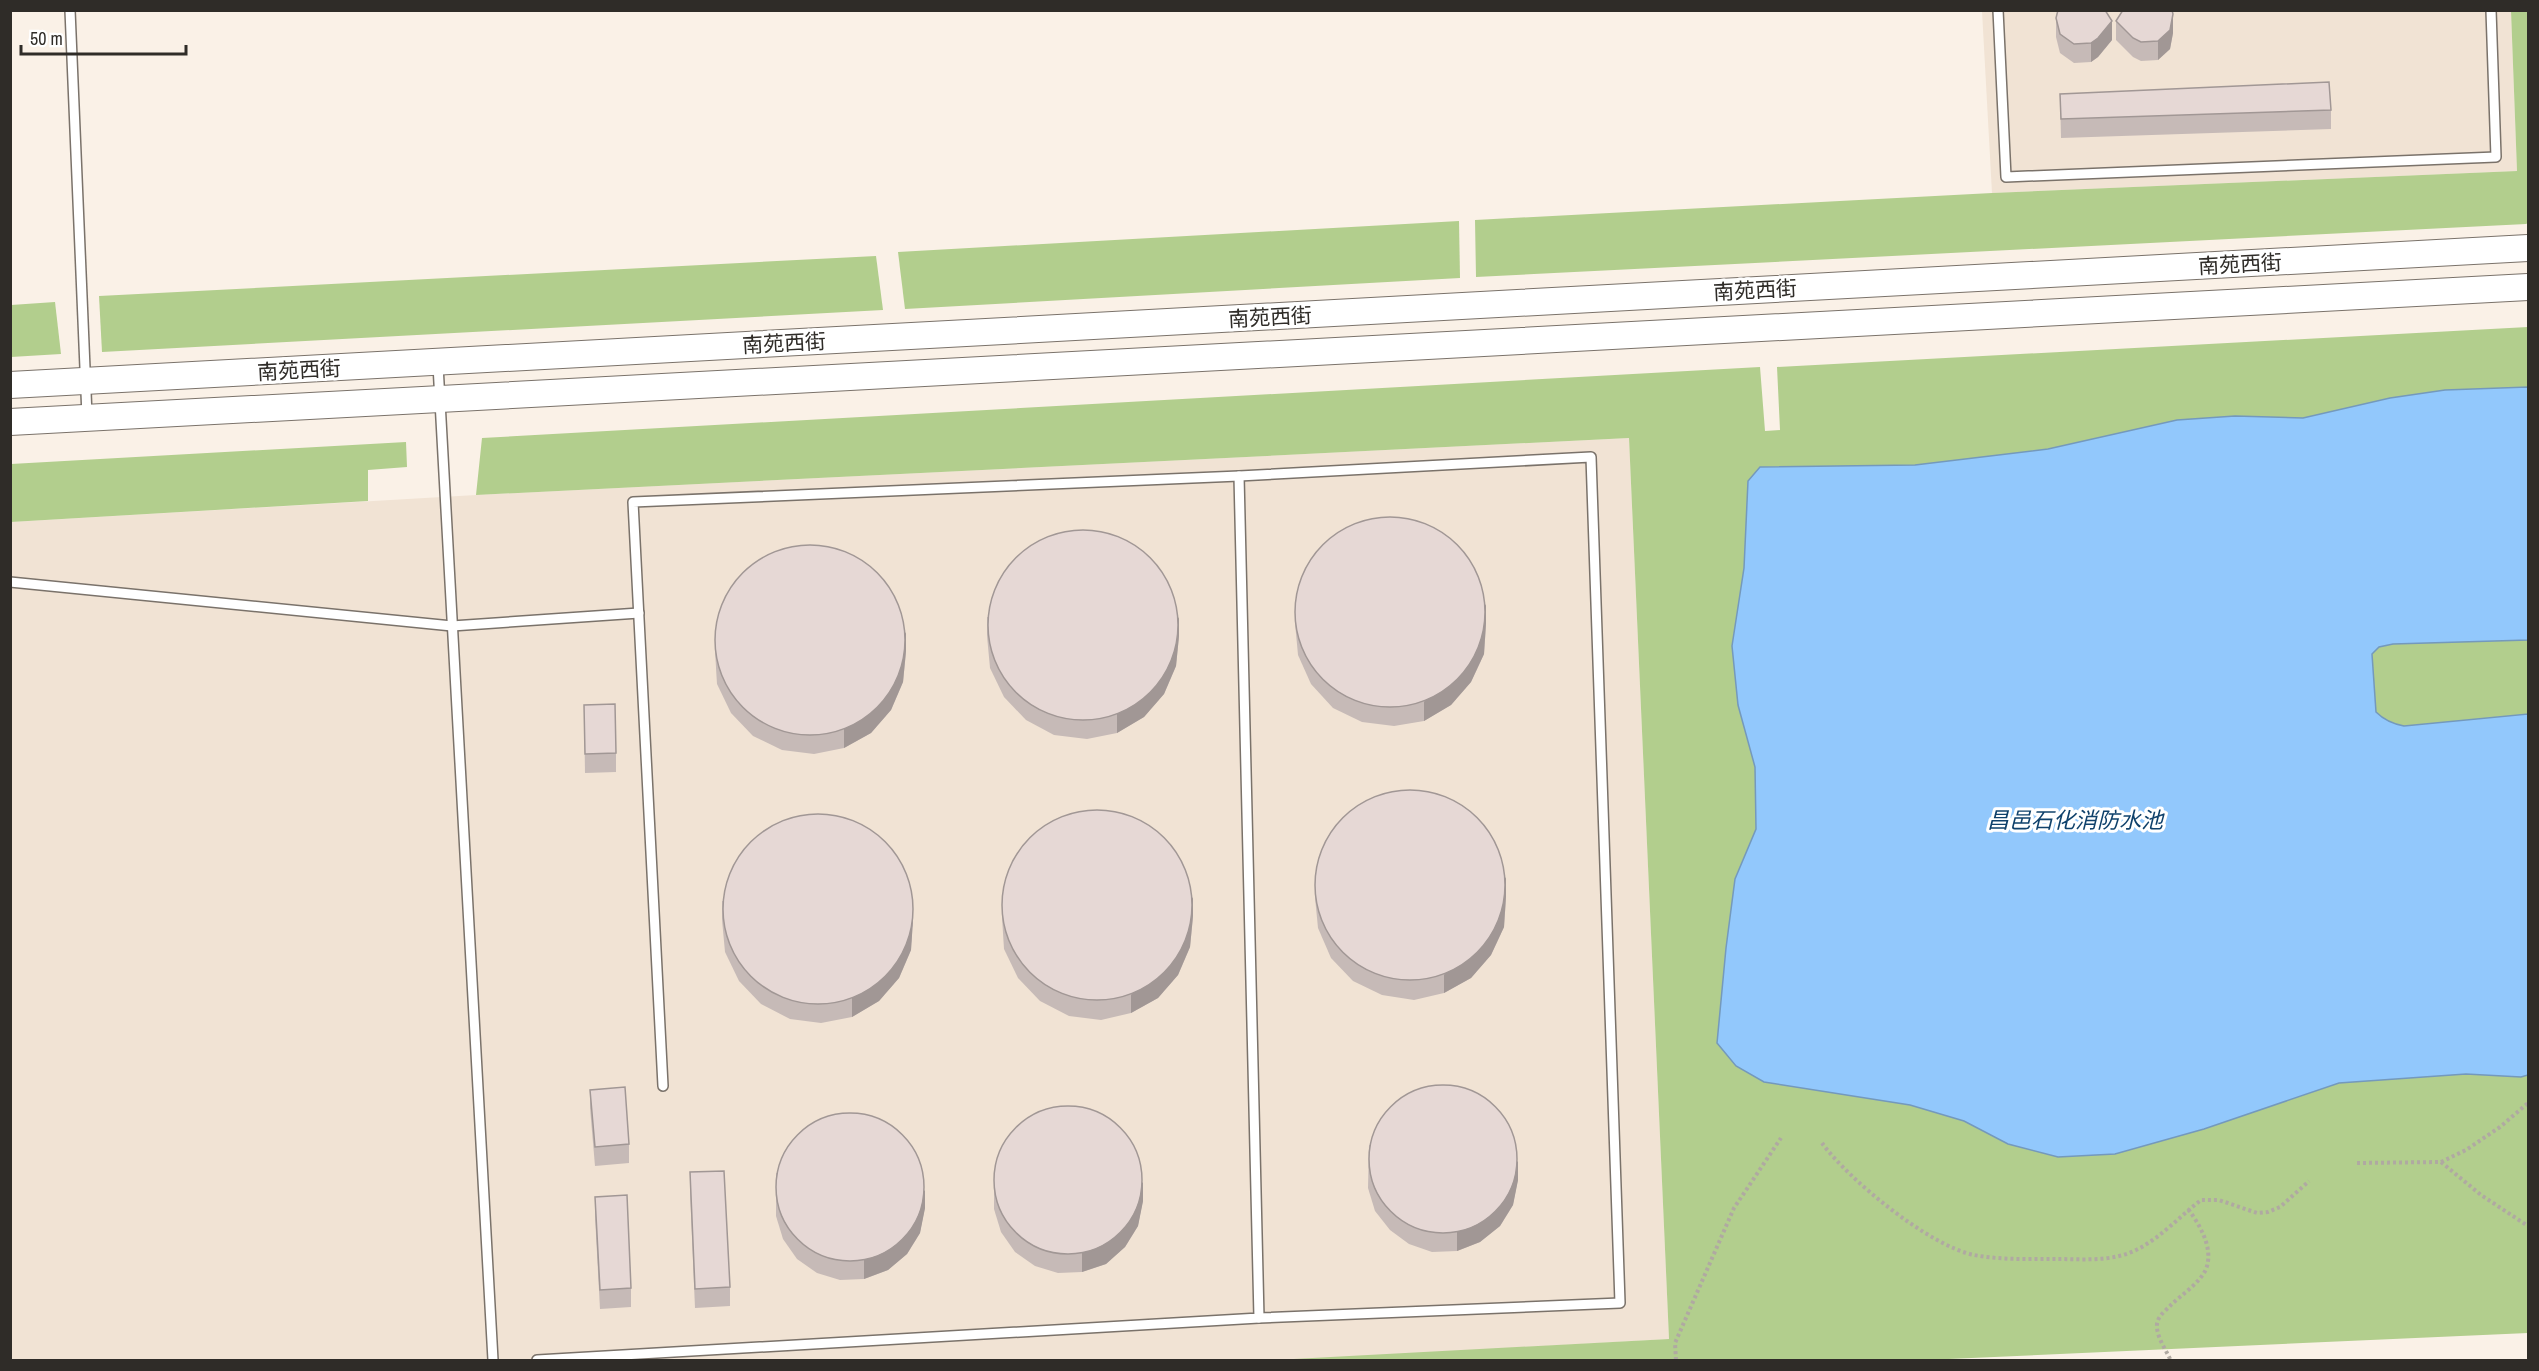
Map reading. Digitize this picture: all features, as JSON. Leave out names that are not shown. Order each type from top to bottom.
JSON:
[{"type":"main road","name":"南苑西街","points":[[10,385],[2529,248]]},
{"type":"main road","name":"南苑西街","points":[[10,422],[2529,287]]},
{"type":"lane","points":[[70,10],[87,418]]},
{"type":"lane","points":[[1998,10],[2006,177],[2496,157],[2491,10]]},
{"type":"lane","points":[[438,362],[493,1360]]},
{"type":"lane","points":[[537,1360],[1259,1318],[1620,1303],[1591,457],[1239,476],[633,502],[663,1086]]},
{"type":"lane","points":[[1239,476],[1259,1318]]},
{"type":"lane","points":[[10,582],[452,626],[639,613]]},
{"type":"path","points":[[2357,1163],[2441,1162],[2466,1150],[2500,1127],[2529,1103]]},
{"type":"path","points":[[1676,1360],[1675,1343],[1678,1335],[1734,1208],[1781,1138]]},
{"type":"path","points":[[1822,1143],[1831,1155],[1894,1212],[1950,1248],[1974,1255],[2020,1259],[2119,1256],[2152,1240],[2200,1200],[2218,1200],[2256,1213],[2268,1212],[2280,1207],[2309,1181]]},
{"type":"path","points":[[2441,1162],[2481,1195],[2529,1226]]},
{"type":"path","points":[[2170,1359],[2159,1337],[2157,1325],[2161,1315],[2200,1278],[2206,1269],[2208,1256],[2205,1239],[2197,1221],[2188,1209]]},
{"type":"shaded area","points":[[1982,11],[2511,11],[2517,171],[1992,193]]},
{"type":"shaded area","points":[[1629,438],[1669,1339],[1301,1360],[11,1360],[11,522],[476,495]]},
{"type":"green space","points":[[2511,11],[2528,11],[2528,223],[2526,224],[1476,277],[1475,220],[1992,193],[2517,171]]},
{"type":"green space","points":[[1459,221],[1460,278],[905,309],[898,252]]},
{"type":"green space","points":[[876,256],[883,310],[102,352],[99,296]]},
{"type":"green space","points":[[55,302],[61,354],[11,357],[11,305]]},
{"type":"green space","points":[[2528,327],[2528,1333],[1926,1360],[1275,1360],[1669,1339],[1629,438],[476,495],[482,438],[1760,367],[1765,431],[1780,430],[1777,367]]},
{"type":"green space","points":[[406,442],[407,467],[368,470],[368,501],[11,522],[11,464]]},
{"type":"water","name":"昌邑石化消防水池","points":[[2528,387],[2528,640],[2393,644],[2379,647],[2372,654],[2376,712],[2392,723],[2404,726],[2528,714],[2528,1075],[2521,1077],[2466,1074],[2339,1083],[2204,1129],[2115,1154],[2058,1157],[2008,1144],[1964,1121],[1910,1105],[1764,1082],[1736,1066],[1717,1043],[1735,879],[1756,829],[1755,767],[1738,705],[1732,646],[1744,568],[1748,481],[1760,467],[1915,465],[2048,449],[2177,420],[2235,416],[2303,418],[2390,398],[2445,390]]},
{"type":"building","points":[[2058,10],[2105,10],[2112,21],[2091,43],[2074,44],[2060,34],[2056,18]]},
{"type":"building","points":[[2123,10],[2172,10],[2170,30],[2158,41],[2141,42],[2133,38],[2116,21]]},
{"type":"building","points":[[2329,82],[2331,110],[2061,119],[2060,94]]},
{"type":"building","points":[[1390,517],[1426,524],[1443,533],[1457,545],[1469,559],[1478,576],[1485,612],[1478,648],[1469,665],[1457,679],[1443,691],[1426,700],[1390,707],[1354,700],[1337,691],[1323,679],[1311,665],[1302,648],[1295,612],[1302,576],[1311,559],[1323,545],[1337,533],[1354,524]]},
{"type":"building","points":[[1083,530],[1119,537],[1136,546],[1150,558],[1162,572],[1171,589],[1178,625],[1171,661],[1162,678],[1150,692],[1136,704],[1119,713],[1083,720],[1047,713],[1030,704],[1016,692],[1004,678],[995,661],[988,625],[995,589],[1004,572],[1016,558],[1030,546],[1047,537]]},
{"type":"building","points":[[810,545],[846,552],[863,561],[877,573],[889,587],[898,604],[905,640],[898,676],[889,693],[877,707],[863,719],[846,728],[810,735],[774,728],[757,719],[743,707],[731,693],[722,676],[715,640],[722,604],[731,587],[743,573],[757,561],[774,552]]},
{"type":"building","points":[[615,704],[616,753],[585,754],[584,705]]},
{"type":"building","points":[[1410,790],[1446,797],[1463,806],[1477,818],[1489,832],[1498,849],[1505,885],[1498,921],[1489,938],[1477,952],[1463,964],[1446,973],[1410,980],[1374,973],[1357,964],[1343,952],[1331,938],[1322,921],[1315,885],[1322,849],[1331,832],[1343,818],[1357,806],[1374,797]]},
{"type":"building","points":[[1097,810],[1133,817],[1150,826],[1164,838],[1176,852],[1185,869],[1192,905],[1185,941],[1176,958],[1164,972],[1150,984],[1133,993],[1097,1000],[1061,993],[1044,984],[1030,972],[1018,958],[1009,941],[1002,905],[1009,869],[1018,852],[1030,838],[1044,826],[1061,817]]},
{"type":"building","points":[[818,814],[854,821],[871,830],[885,842],[897,856],[906,873],[913,909],[906,945],[897,962],[885,976],[871,988],[854,997],[818,1004],[782,997],[765,988],[751,976],[739,962],[730,945],[723,909],[730,873],[739,856],[751,842],[765,830],[782,821]]},
{"type":"building","points":[[1443,1085],[1471,1090],[1484,1097],[1495,1107],[1505,1118],[1512,1131],[1517,1159],[1512,1187],[1505,1200],[1495,1211],[1484,1221],[1471,1228],[1443,1233],[1415,1228],[1402,1221],[1391,1211],[1381,1200],[1374,1187],[1369,1159],[1374,1131],[1381,1118],[1391,1107],[1402,1097],[1415,1090]]},
{"type":"building","points":[[625,1087],[629,1144],[595,1147],[590,1090]]},
{"type":"building","points":[[1068,1106],[1096,1111],[1109,1118],[1120,1128],[1130,1139],[1137,1152],[1142,1180],[1137,1208],[1130,1221],[1120,1232],[1109,1242],[1096,1249],[1068,1254],[1040,1249],[1027,1242],[1016,1232],[1006,1221],[999,1208],[994,1180],[999,1152],[1006,1139],[1016,1128],[1027,1118],[1040,1111]]},
{"type":"building","points":[[850,1113],[878,1118],[891,1125],[902,1135],[912,1146],[919,1159],[924,1187],[919,1215],[912,1228],[902,1239],[891,1249],[878,1256],[850,1261],[822,1256],[809,1249],[798,1239],[788,1228],[781,1215],[776,1187],[781,1159],[788,1146],[798,1135],[809,1125],[822,1118]]},
{"type":"building","points":[[724,1171],[730,1287],[695,1289],[690,1172]]},
{"type":"building","points":[[627,1195],[631,1288],[600,1290],[595,1197]]}]
